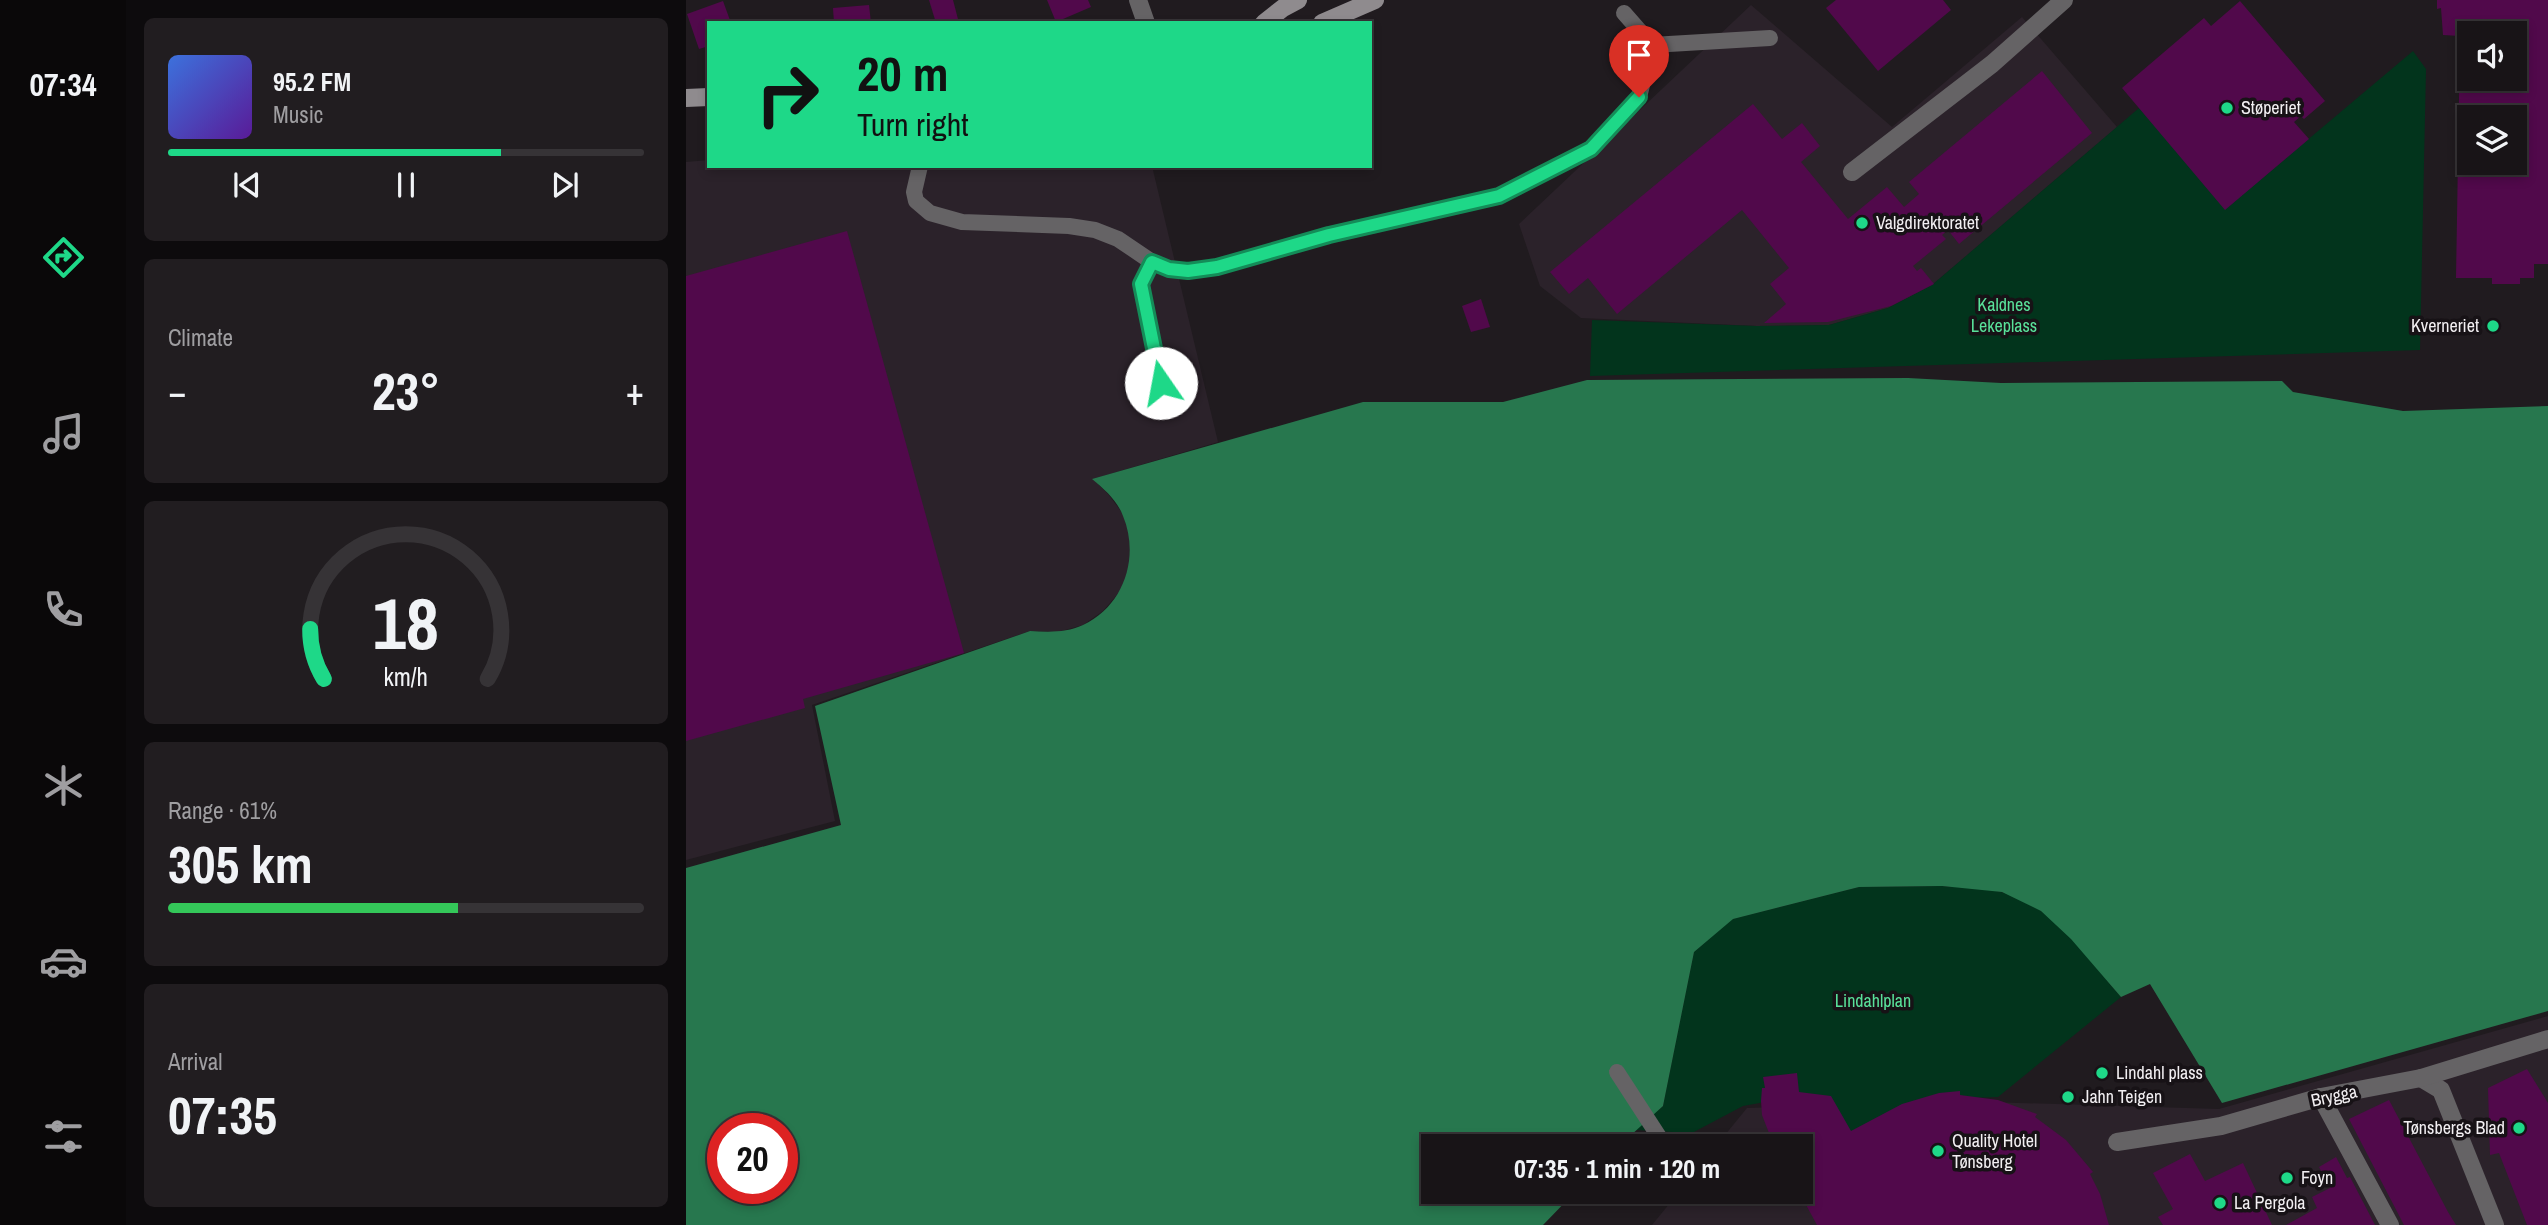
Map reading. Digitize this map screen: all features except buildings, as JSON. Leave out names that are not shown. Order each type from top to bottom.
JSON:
[{"type":"main road","points":[[1267,21],[1298,0]]},
{"type":"main road","points":[[1327,21],[1375,0]]},
{"type":"main road","points":[[686,98],[707,97]]},
{"type":"street","points":[[1138,0],[1145,21]]},
{"type":"street","points":[[1852,172],[1992,64],[2064,0]]},
{"type":"street","name":"Brygga","points":[[2117,1142],[2221,1126],[2321,1097],[2421,1078],[2548,1039]]},
{"type":"street","points":[[2421,1078],[2441,1090],[2495,1225]]},
{"type":"street","points":[[2321,1097],[2390,1225]]},
{"type":"lane","points":[[1624,13],[1652,45]]},
{"type":"lane","points":[[1652,45],[1770,38]]},
{"type":"lane","points":[[920,168],[914,192],[916,201],[930,213],[962,222],[1069,226],[1095,230],[1118,239],[1152,262],[1169,269],[1188,271],[1217,267],[1329,235],[1499,196],[1591,149],[1639,97],[1652,45]]},
{"type":"lane","points":[[1152,262],[1141,284],[1161,383]]},
{"type":"lane","points":[[1617,1072],[1657,1134]]},
{"type":"shaded area","points":[[1751,5],[1892,127],[2022,17],[2117,127],[1932,285],[1888,308],[1829,325],[1757,326],[1581,318],[1540,286],[1519,224]]},
{"type":"shaded area","points":[[707,160],[707,168],[1152,168],[1218,442],[1093,479],[1123,514],[1130,538],[1131,559],[1122,589],[1103,611],[1083,625],[1058,632],[1030,631],[812,705],[835,821],[686,860],[686,162]]},
{"type":"shaded area","points":[[1908,378],[2001,383],[2282,381],[2293,392],[2403,411],[2548,406],[2548,1011],[2222,1103],[2150,984],[2121,997],[2071,939],[2041,911],[2002,892],[1942,886],[1859,887],[1733,919],[1694,952],[1663,1106],[1632,1134],[1421,1134],[1421,1204],[1563,1204],[1543,1225],[686,1225],[686,868],[841,825],[815,706],[1030,631],[1070,629],[1097,617],[1109,606],[1125,579],[1130,548],[1128,532],[1120,510],[1092,479],[1363,402],[1503,402],[1587,380]]},
{"type":"shaded area","points":[[2548,1016],[2548,1225],[1652,1225],[1669,1204],[1813,1204],[1813,1134],[1726,1134],[1747,1108],[1955,1101],[2219,1109]]},
{"type":"green space","name":"Kaldnes Lekeplass","points":[[2413,51],[2426,69],[2420,350],[1590,376],[1592,320],[1757,326],[1829,325],[1888,308],[1932,285],[2139,108],[2228,207]]},
{"type":"green space","name":"Lindahlplan","points":[[1942,886],[2001,892],[2020,898],[2037,908],[2068,935],[2121,997],[1998,1097],[1935,1099],[1839,1136],[1787,1098],[1743,1106],[1692,1133],[1636,1130],[1663,1106],[1694,952],[1732,919],[1859,887]]},
{"type":"place","name":"Støperiet","points":[[2227,108]]},
{"type":"place","name":"Valgdirektoratet","points":[[1862,223]]},
{"type":"place","name":"Kverneriet","points":[[2493,326]]},
{"type":"place","name":"Lindahl plass","points":[[2102,1073]]},
{"type":"place","name":"Jahn Teigen","points":[[2068,1097]]},
{"type":"place","name":"Tønsbergs Blad","points":[[2519,1128]]},
{"type":"place","name":"Quality Hotel Tønsberg","points":[[1938,1151]]},
{"type":"place","name":"Foyn","points":[[2287,1178]]},
{"type":"place","name":"La Pergola","points":[[2220,1203]]},
{"type":"route","points":[[1161,383],[1141,284],[1152,262],[1169,269],[1188,271],[1217,267],[1329,235],[1499,196],[1591,149],[1639,97]]}]
